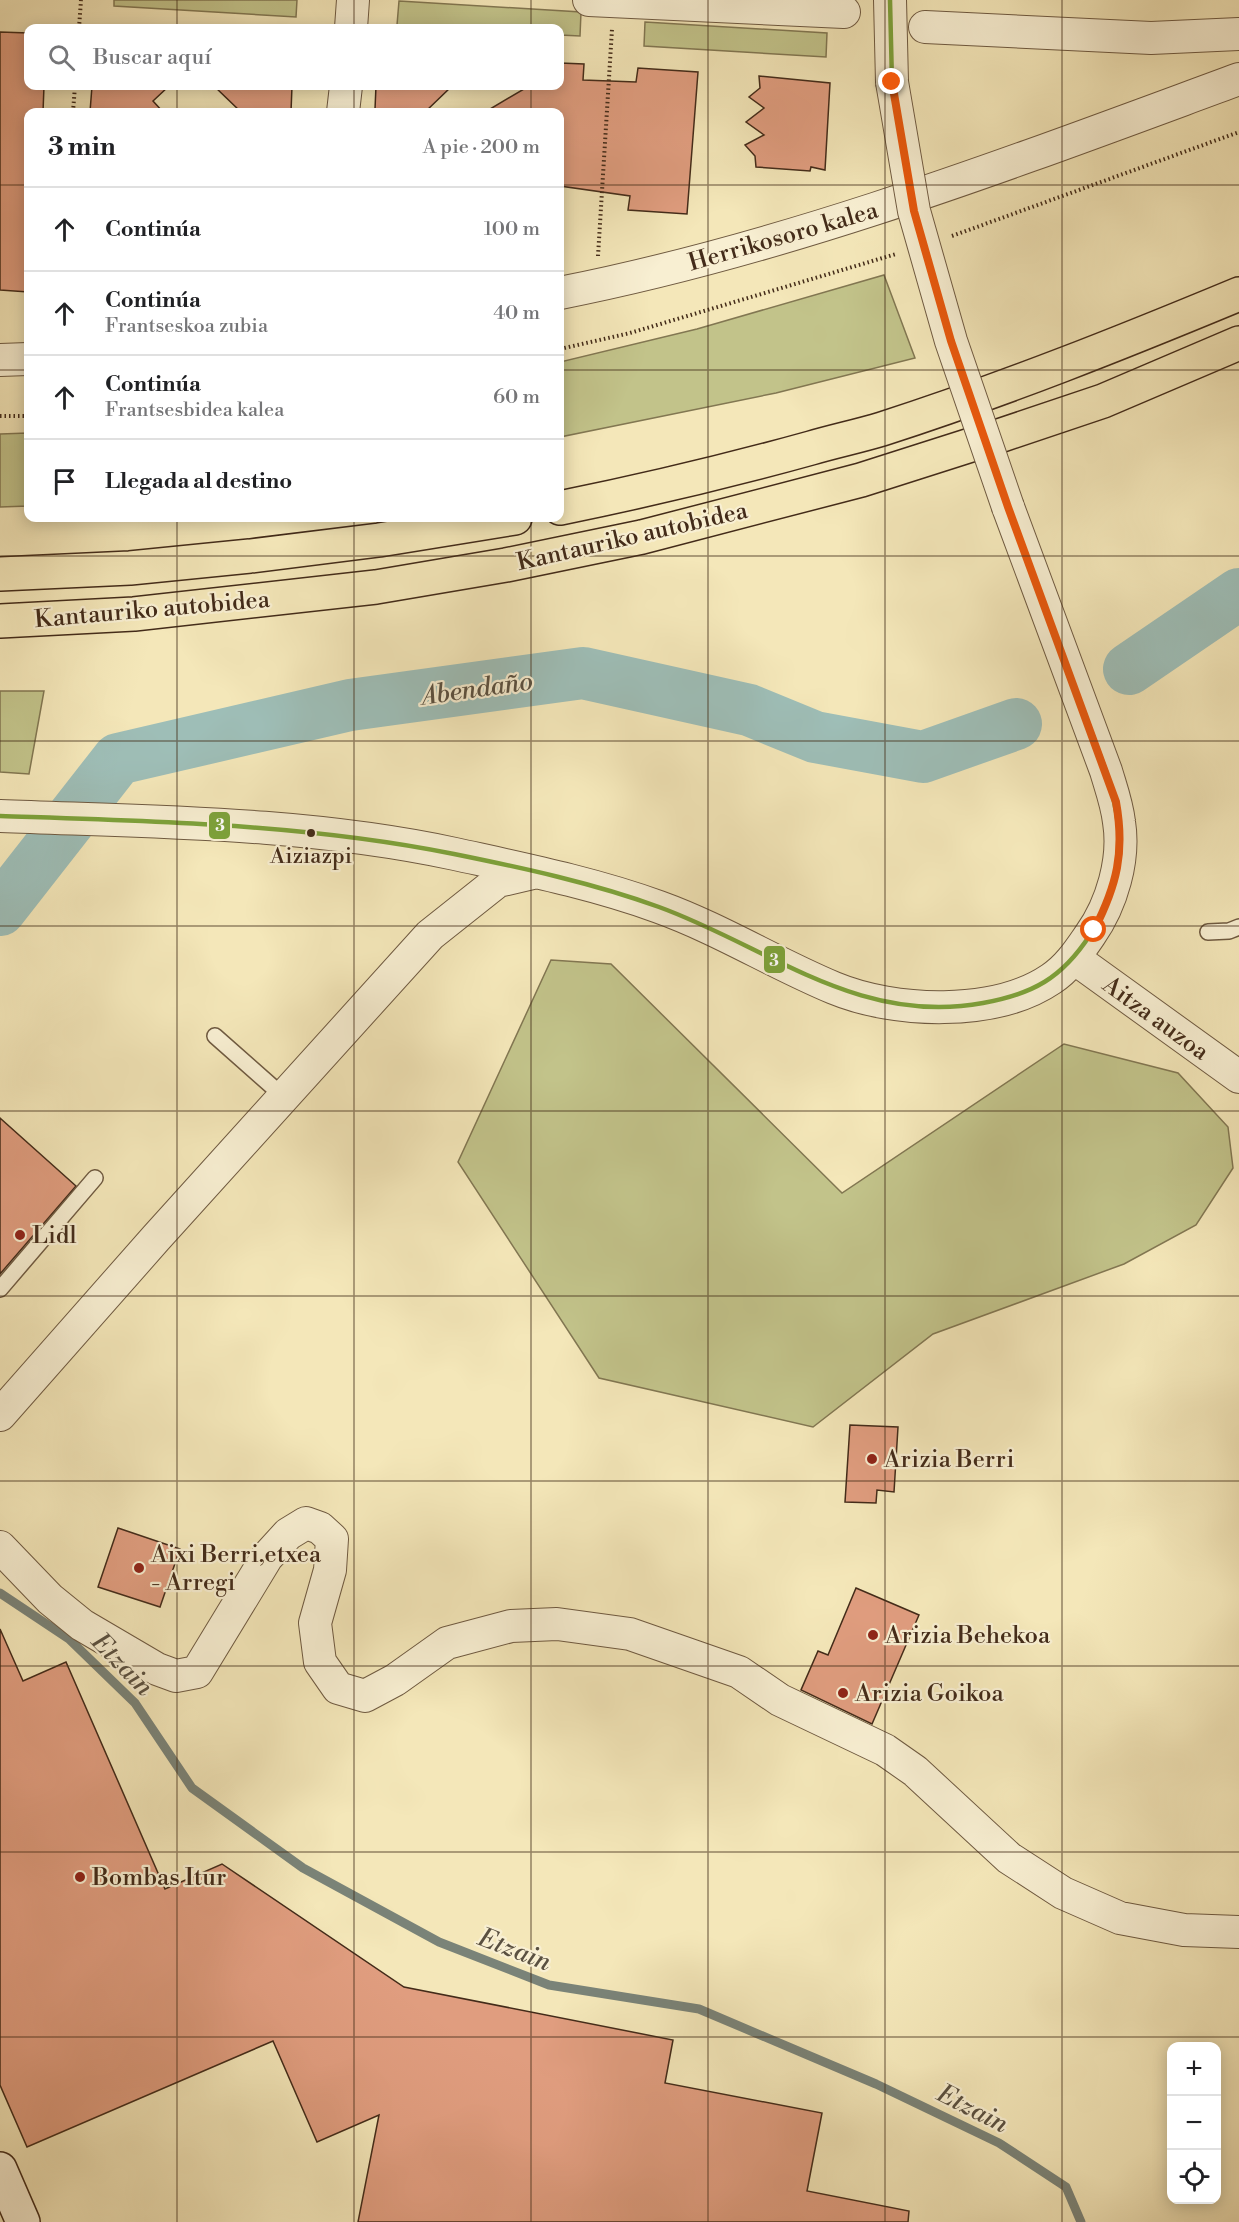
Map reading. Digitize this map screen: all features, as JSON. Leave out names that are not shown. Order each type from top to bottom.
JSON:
[{"type":"highway","name":"Kantauriko autobidea","points":[[564,507],[635,493],[879,430],[1077,360],[1239,294]]},
{"type":"highway","name":"Kantauriko autobidea","points":[[0,621],[134,614],[376,587],[506,565],[642,537],[861,480],[999,436],[1103,401],[1239,343]]},
{"type":"highway","name":"Kantauriko autobidea","points":[[0,574],[130,568],[228,558],[379,540],[490,522]]},
{"type":"street","points":[[351,24],[353,0]]},
{"type":"street","points":[[0,816],[179,823],[348,836],[450,853],[598,887],[661,907],[719,932],[836,989],[877,1000],[949,1007],[988,1004],[1021,995],[1052,978],[1074,958],[1094,930],[1107,904],[1120,852],[1120,826],[1116,802],[1008,507],[951,341],[914,211],[892,82],[890,0]]},
{"type":"street","points":[[601,1],[844,12]]},
{"type":"street","points":[[925,27],[1151,38],[1239,34]]},
{"type":"street","name":"Herrikosoro kalea","points":[[564,292],[675,267],[859,215],[986,172],[1239,79]]},
{"type":"street","points":[[343,108],[346,90]]},
{"type":"street","points":[[0,360],[24,359]]},
{"type":"street","points":[[0,1415],[148,1247],[430,935],[498,881],[537,872]]},
{"type":"street","name":"Aitza auzoa","points":[[1074,958],[1239,1077]]},
{"type":"street","points":[[0,1547],[50,1599],[82,1625],[157,1669],[176,1676],[197,1672],[267,1557],[288,1534],[306,1523],[320,1528],[332,1539],[330,1570],[315,1623],[320,1662],[338,1688],[365,1696],[395,1680],[447,1643],[511,1626],[557,1624],[630,1634],[739,1672],[780,1700],[885,1750],[915,1771],[1009,1858],[1063,1893],[1120,1918],[1184,1930],[1239,1932]]},
{"type":"street","points":[[0,2169],[23,2222]]},
{"type":"lane","points":[[1208,932],[1229,931],[1239,927]]},
{"type":"lane","points":[[215,1036],[284,1097]]},
{"type":"lane","points":[[0,1289],[94,1178]]},
{"type":"path","points":[[79,24],[81,0]]},
{"type":"path","points":[[598,257],[601,1]]},
{"type":"path","points":[[73,108],[75,90]]},
{"type":"path","points":[[0,416],[24,416]]},
{"type":"green space","points":[[114,0],[297,0],[296,17],[114,6]]},
{"type":"green space","points":[[399,1],[581,12],[580,36],[564,35],[564,24],[397,24]]},
{"type":"green space","points":[[645,22],[827,33],[826,57],[644,46]]},
{"type":"green space","points":[[884,275],[915,358],[776,393],[564,436],[564,361],[697,329]]},
{"type":"green space","points":[[24,433],[24,506],[0,507],[0,434]]},
{"type":"green space","points":[[0,691],[44,691],[29,774],[0,772]]},
{"type":"green space","points":[[551,960],[611,964],[842,1193],[1064,1044],[1178,1073],[1228,1127],[1233,1168],[1196,1225],[1124,1264],[933,1334],[813,1427],[599,1378],[458,1162]]},
{"type":"building","points":[[0,32],[24,33],[24,90],[44,90],[43,108],[24,108],[24,292],[0,290]]},
{"type":"building","points":[[564,63],[584,64],[583,80],[636,82],[638,68],[698,72],[687,214],[628,210],[630,196],[564,187],[564,108],[492,108],[522,90],[564,90]]},
{"type":"building","points":[[759,76],[830,83],[825,170],[811,167],[810,171],[756,167],[755,156],[745,145],[764,135],[746,122],[764,108],[749,97],[760,88]]},
{"type":"building","points":[[92,90],[165,90],[153,101],[159,108],[90,108]]},
{"type":"building","points":[[218,90],[292,90],[291,108],[237,108]]},
{"type":"building","points":[[376,90],[448,90],[429,108],[375,108]]},
{"type":"building","name":"Lidl","points":[[0,1118],[76,1186],[0,1274]]},
{"type":"building","name":"Arizia Berri","points":[[850,1425],[898,1427],[894,1492],[877,1490],[876,1503],[845,1502]]},
{"type":"building","name":"Aixi Berri,etxea - Arregi","points":[[118,1528],[180,1549],[160,1607],[98,1587]]},
{"type":"building","points":[[856,1588],[919,1615],[872,1724],[801,1690],[818,1651],[828,1655]]},
{"type":"building","points":[[0,1629],[23,1681],[66,1662],[165,1889],[222,1864],[404,1987],[673,2040],[665,2083],[822,2113],[807,2191],[909,2211],[908,2222],[358,2222],[379,2115],[317,2142],[273,2041],[27,2147],[0,2085]]},
{"type":"waterway","name":"Abendaño","points":[[1129,669],[1239,594]]},
{"type":"waterway","name":"Abendaño","points":[[0,910],[118,759],[350,705],[583,673],[749,710],[815,737],[923,757],[1016,724]]},
{"type":"waterway","name":"Etzain","points":[[0,1593],[69,1639],[135,1703],[192,1788],[303,1868],[439,1942],[549,1985],[699,2009],[876,2084],[999,2143],[1066,2187],[1081,2222]]},
{"type":"transit line","name":"3","points":[[0,816],[171,822],[285,830],[398,844],[480,859],[583,883],[634,898],[699,924],[815,979],[855,993],[895,1003],[938,1007],[1001,999],[1017,995],[1045,982],[1068,963],[1090,935],[1111,894],[1119,855],[1117,815],[1106,771],[1008,507],[951,341],[914,211],[892,82],[890,0]]},
{"type":"place","name":"Aiziazpi","points":[[311,833]]},
{"type":"place","name":"Lidl","points":[[20,1235]]},
{"type":"place","name":"Arizia Berri","points":[[872,1459]]},
{"type":"place","name":"Aixi Berri,etxea - Arregi","points":[[139,1568]]},
{"type":"place","name":"Arizia Behekoa","points":[[873,1635]]},
{"type":"place","name":"Arizia Goikoa","points":[[843,1693]]},
{"type":"place","name":"Bombas Itur","points":[[80,1877]]},
{"type":"route","points":[[892,82],[914,211],[951,341],[1008,507],[1116,802],[1120,826],[1120,852],[1107,904],[1094,930]]}]
